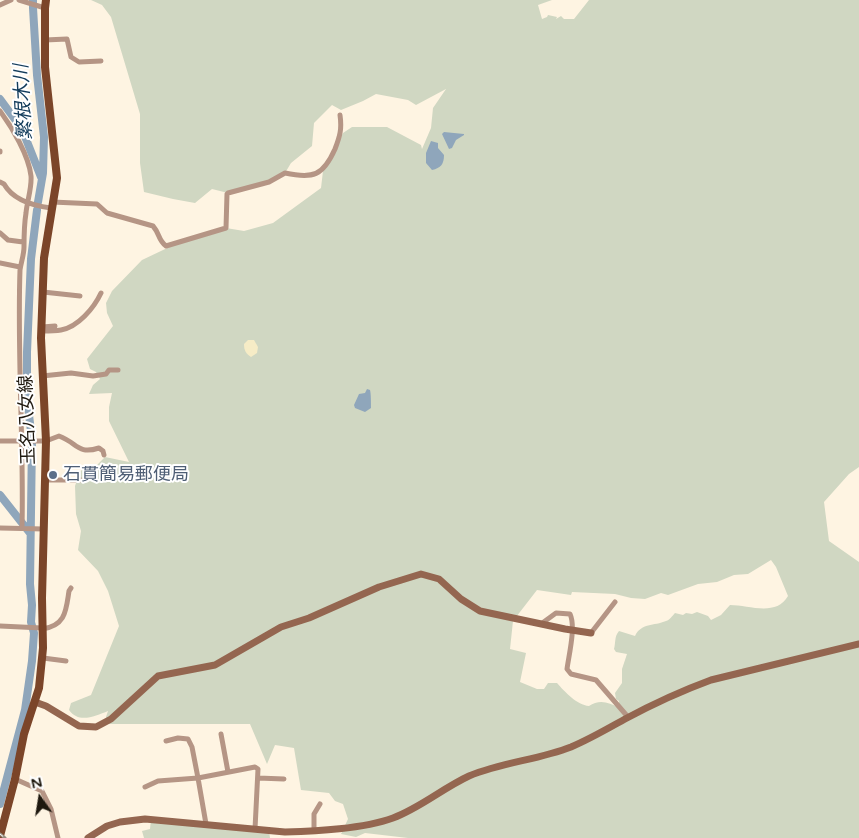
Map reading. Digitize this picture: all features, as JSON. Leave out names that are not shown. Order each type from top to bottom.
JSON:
[{"type":"main road","name":"玉名八女線","points":[[0,836],[16,778],[24,734],[42,674],[41,628],[45,480],[42,440],[44,258],[57,178],[46,67],[43,4]]},
{"type":"street","points":[[0,5],[11,0]]},
{"type":"street","points":[[20,0],[43,4]]},
{"type":"street","points":[[45,40],[67,39],[70,57],[79,62],[101,62]]},
{"type":"street","points":[[0,111],[18,141],[28,163],[31,176],[23,242],[24,248],[20,267],[19,368],[22,528]]},
{"type":"street","points":[[0,182],[4,184],[8,191],[34,205],[97,204],[107,213],[153,226],[157,231],[160,242],[166,246],[226,228],[228,193],[269,182],[285,173],[299,176],[323,171],[342,134],[340,115]]},
{"type":"street","points":[[0,233],[8,240],[23,242]]},
{"type":"street","points":[[0,263],[20,267]]},
{"type":"street","points":[[43,292],[80,296]]},
{"type":"street","points":[[42,329],[62,330],[71,326],[93,307],[101,293]]},
{"type":"street","points":[[42,329],[55,326]]},
{"type":"street","points":[[42,376],[71,373],[93,376],[106,374],[110,370],[118,370]]},
{"type":"street","points":[[0,441],[42,440],[60,436],[82,451],[98,448],[103,451],[104,455]]},
{"type":"street","points":[[45,480],[80,480]]},
{"type":"street","points":[[0,528],[43,529]]},
{"type":"street","points":[[35,702],[46,706],[79,726],[96,727],[111,719],[158,676],[215,665],[281,627],[309,618],[380,587],[421,574],[439,579],[460,599],[480,611],[591,633],[615,602]]},
{"type":"street","points":[[0,626],[48,629],[64,617],[71,588]]},
{"type":"street","points":[[541,624],[556,613],[570,614],[572,630],[567,669],[571,674],[596,680],[628,717]]},
{"type":"street","points":[[88,838],[107,826],[132,819],[166,820],[284,832],[356,826],[392,818],[467,777],[499,766],[568,748],[670,696],[711,680],[859,644]]},
{"type":"street","points":[[42,658],[66,661]]},
{"type":"street","points":[[221,734],[228,772]]},
{"type":"street","points":[[166,741],[178,738],[188,740],[192,747],[206,824]]},
{"type":"street","points":[[145,787],[158,781],[198,778],[258,768],[255,829]]},
{"type":"street","points":[[16,778],[42,790],[51,810],[58,838]]},
{"type":"street","points":[[258,778],[284,779]]},
{"type":"street","points":[[314,830],[314,814],[320,804]]},
{"type":"green space","points":[[91,0],[552,0],[538,5],[542,19],[548,15],[557,17],[556,19],[561,16],[564,19],[574,19],[589,0],[859,0],[859,467],[849,474],[824,502],[829,541],[859,562],[859,838],[408,838],[365,833],[356,837],[341,834],[348,819],[343,804],[335,801],[329,793],[301,790],[294,748],[275,745],[267,764],[250,724],[108,724],[106,717],[108,711],[93,717],[82,718],[77,717],[69,710],[71,703],[91,695],[119,626],[108,591],[98,571],[78,550],[81,531],[76,514],[75,486],[80,472],[85,466],[93,469],[105,457],[129,462],[109,421],[112,393],[89,394],[93,385],[100,379],[96,372],[90,369],[87,359],[113,326],[107,313],[106,303],[112,291],[142,260],[182,241],[226,228],[244,231],[273,223],[321,188],[323,171],[343,133],[352,127],[387,127],[421,145],[422,149],[431,128],[433,108],[446,89],[416,105],[408,100],[376,94],[341,110],[332,105],[314,123],[312,146],[291,163],[285,173],[269,182],[228,193],[212,189],[195,203],[144,192],[140,163],[140,114],[111,17],[102,5]],"holes":[[[771,560],[776,567],[788,596],[777,606],[762,608],[730,605],[721,615],[711,620],[708,616],[697,612],[683,615],[675,613],[670,619],[644,627],[635,636],[619,631],[614,649],[616,652],[627,654],[622,669],[622,683],[615,693],[616,699],[619,701],[619,708],[604,702],[589,706],[580,703],[557,683],[548,683],[544,689],[537,689],[520,682],[526,653],[510,649],[513,621],[537,590],[571,595],[572,592],[615,594],[645,599],[661,593],[668,595],[698,584],[717,582],[734,575],[748,574]]]},
{"type":"green space","points":[[151,819],[269,831],[270,838],[144,838],[142,831],[150,829]]},
{"type":"sand","points":[[248,340],[254,340],[258,347],[257,353],[251,357],[244,348],[244,344]]},
{"type":"water","points":[[444,132],[464,135],[456,140],[452,148],[449,149],[442,134]]},
{"type":"water","points":[[431,141],[438,143],[438,148],[444,155],[441,165],[432,170],[426,163],[426,153]]},
{"type":"water","points":[[367,389],[370,390],[371,408],[365,412],[355,408],[354,405],[359,394],[365,393]]},
{"type":"waterway","name":"繁根木川","points":[[33,0],[37,75],[44,137],[43,173],[38,202]]},
{"type":"waterway","points":[[0,99],[22,129],[41,177]]},
{"type":"waterway","name":"繁根木川","points":[[0,804],[25,710],[34,633],[31,622],[30,584],[32,440],[27,398],[27,352],[31,259],[37,210]]},
{"type":"waterway","points":[[0,495],[30,533]]},
{"type":"railway","points":[[0,834],[5,838]]},
{"type":"place","name":"石貫簡易郵便局","points":[[53,475]]}]
